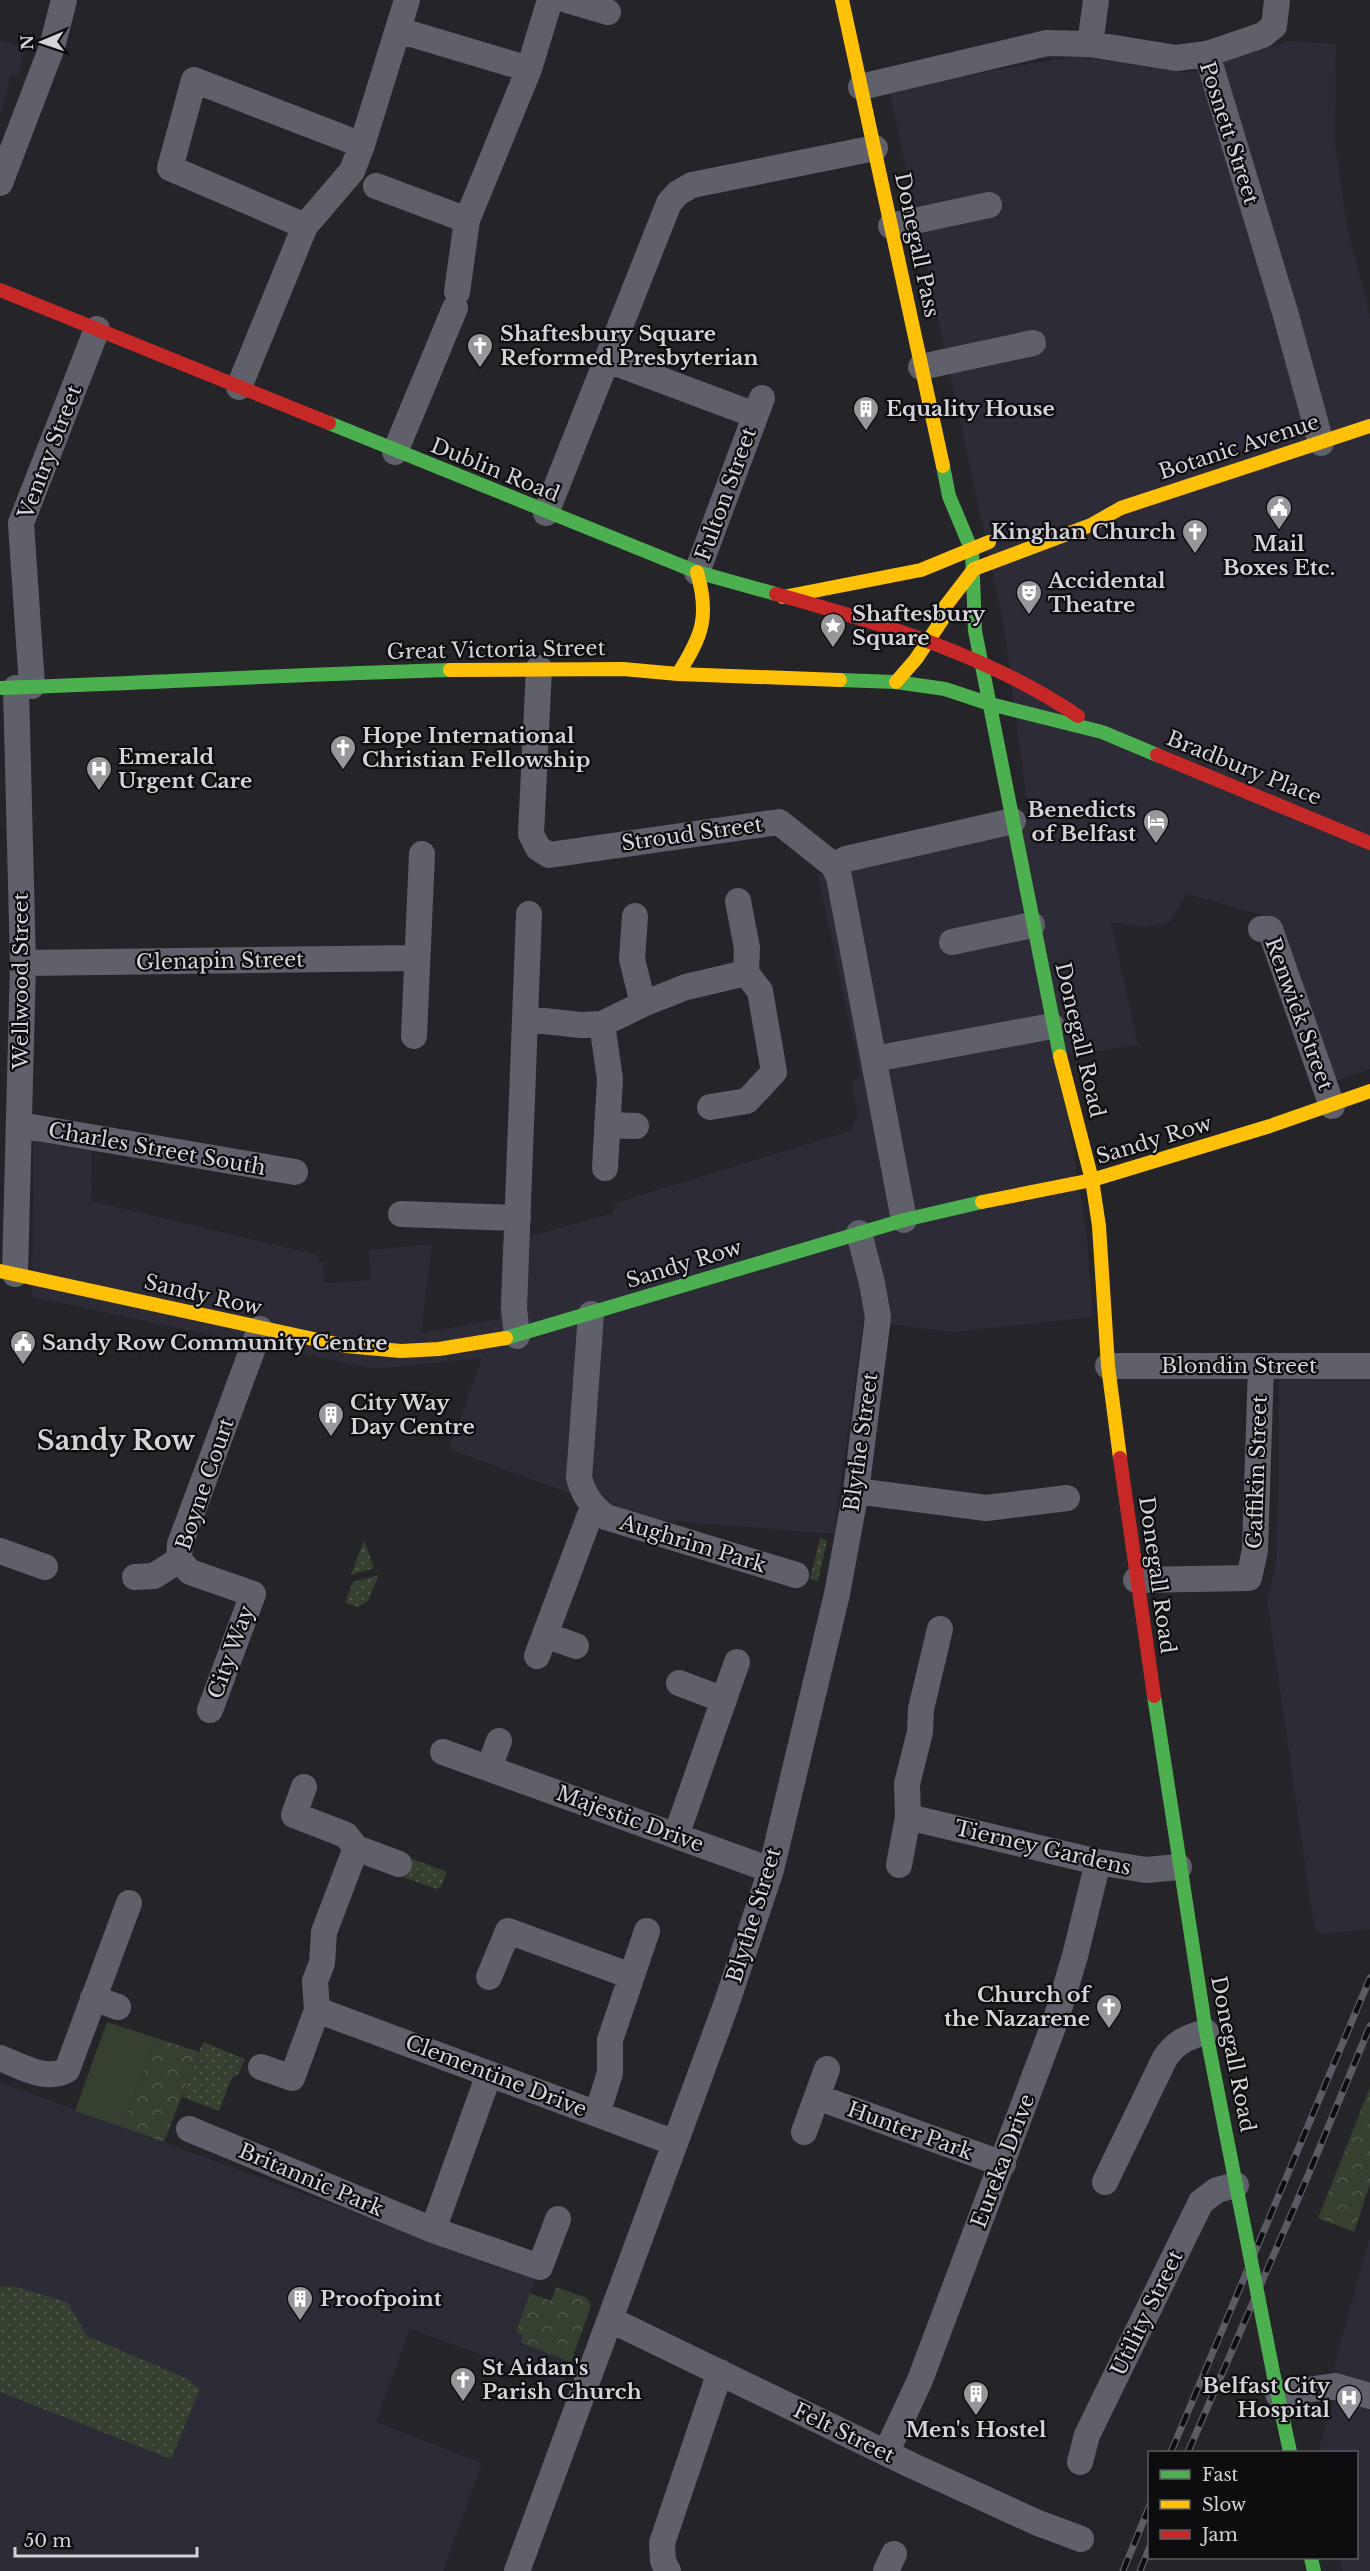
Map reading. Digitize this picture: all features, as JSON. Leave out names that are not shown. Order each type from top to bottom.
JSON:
[{"type":"main road","name":"Donegall Pass","points":[[843,0],[950,499],[972,551]]},
{"type":"main road","name":"Dublin Road","points":[[0,290],[395,452],[696,572],[865,619],[928,640],[982,665]]},
{"type":"main road","name":"Botanic Avenue","points":[[974,569],[1091,525],[1121,508],[1370,426]]},
{"type":"main road","name":"Donegall Pass","points":[[943,523],[950,499]]},
{"type":"main road","name":"Botanic Avenue","points":[[1090,510],[1121,508]]},
{"type":"main road","points":[[776,595],[921,570],[972,551],[999,537]]},
{"type":"main road","points":[[921,570],[932,551]]},
{"type":"main road","points":[[972,551],[975,631],[990,704]]},
{"type":"main road","points":[[896,682],[916,659],[942,620],[944,608],[974,569]]},
{"type":"main road","points":[[678,674],[695,647],[703,627],[706,603],[696,572]]},
{"type":"main road","points":[[776,595],[828,624]]},
{"type":"main road","name":"Bradbury Place","points":[[982,665],[1047,695],[1102,732]]},
{"type":"main road","name":"Great Victoria Street","points":[[16,688],[301,674],[623,669],[678,674],[896,682],[945,689],[990,704]]},
{"type":"main road","points":[[966,676],[986,682]]},
{"type":"main road","name":"Bradbury Place","points":[[990,704],[1102,732],[1370,843]]},
{"type":"main road","name":"Donegall Road","points":[[990,704],[1052,1026],[1092,1180],[1099,1226],[1108,1366],[1136,1580],[1179,1867],[1206,2032],[1290,2451]]},
{"type":"main road","name":"Sandy Row","points":[[8,1272],[346,1346],[401,1351],[475,1345],[517,1336],[904,1220],[1033,1190],[1092,1180],[1332,1106],[1370,1090]]},
{"type":"street","points":[[0,183],[52,47],[64,0]]},
{"type":"street","points":[[239,387],[305,226],[352,171],[362,146],[407,0]]},
{"type":"street","points":[[395,452],[456,300],[467,220],[529,69],[550,0]]},
{"type":"street","points":[[567,0],[608,12]]},
{"type":"street","points":[[1090,44],[1096,0]]},
{"type":"street","points":[[1207,54],[1263,35],[1274,26],[1277,0]]},
{"type":"street","points":[[398,30],[529,69]]},
{"type":"street","name":"Posnett Street","points":[[861,87],[1047,42],[1090,44],[1176,58],[1207,54],[1285,312],[1321,443]]},
{"type":"street","points":[[305,226],[170,168],[194,80],[362,146]]},
{"type":"street","points":[[546,513],[669,203],[678,192],[692,185],[875,148]]},
{"type":"street","points":[[376,186],[467,220]]},
{"type":"street","points":[[891,225],[990,205]]},
{"type":"street","name":"Ventry Street","points":[[16,688],[21,523],[97,329]]},
{"type":"street","points":[[921,367],[1033,343]]},
{"type":"street","name":"Fulton Street","points":[[608,360],[758,406],[696,572]]},
{"type":"street","name":"Stroud Street","points":[[539,669],[531,834],[538,848],[549,855],[779,822],[833,865]]},
{"type":"street","name":"Wellwood Street","points":[[8,1272],[20,1125],[23,963],[16,688]]},
{"type":"street","points":[[904,1220],[839,876],[833,865],[846,859],[1013,821]]},
{"type":"street","points":[[414,1036],[422,854]]},
{"type":"street","points":[[710,1107],[747,1101],[774,1072],[760,992],[746,973],[747,948],[738,901]]},
{"type":"street","points":[[517,1336],[514,1308],[529,914]]},
{"type":"street","points":[[635,916],[632,959],[643,1004]]},
{"type":"street","points":[[952,942],[1032,925]]},
{"type":"street","name":"Renwick Street","points":[[1262,929],[1270,929],[1332,1106]]},
{"type":"street","name":"Glenapin Street","points":[[23,963],[417,958]]},
{"type":"street","points":[[525,1019],[582,1025],[602,1024],[686,987],[746,973]]},
{"type":"street","points":[[602,1024],[610,1079],[605,1168]]},
{"type":"street","points":[[874,1059],[1052,1026]]},
{"type":"street","name":"Charles Street South","points":[[20,1125],[295,1172]]},
{"type":"street","points":[[607,1125],[636,1126]]},
{"type":"street","points":[[400,1214],[518,1218]]},
{"type":"street","name":"Blythe Street","points":[[517,2571],[726,2005],[771,1870],[837,1594],[856,1491],[878,1317],[858,1233]]},
{"type":"street","points":[[576,1646],[541,1646],[593,1507],[584,1493],[579,1478],[591,1314]]},
{"type":"street","name":"Boyne Court","points":[[135,1577],[154,1575],[179,1560],[184,1534],[260,1329]]},
{"type":"street","name":"Blondin Street","points":[[1108,1366],[1370,1366]]},
{"type":"street","name":"Gaffikin Street","points":[[1136,1580],[1249,1578],[1255,1550],[1261,1366]]},
{"type":"street","points":[[856,1491],[986,1508],[1067,1498]]},
{"type":"street","name":"Aughrim Park","points":[[593,1507],[606,1517],[795,1575]]},
{"type":"street","points":[[0,1551],[45,1567]]},
{"type":"street","name":"City Way","points":[[179,1560],[189,1572],[253,1594],[210,1710]]},
{"type":"street","points":[[899,1865],[909,1817],[907,1784],[920,1732],[921,1709],[940,1629]]},
{"type":"street","points":[[676,1836],[737,1662]]},
{"type":"street","points":[[679,1683],[724,1700]]},
{"type":"street","points":[[489,1768],[499,1741]]},
{"type":"street","name":"Majestic Drive","points":[[443,1752],[771,1870]]},
{"type":"street","points":[[304,1787],[294,1815],[346,1835],[356,1848],[399,1864]]},
{"type":"street","name":"Tierney Gardens","points":[[909,1817],[1098,1862],[1146,1870],[1179,1867]]},
{"type":"street","points":[[261,2067],[292,2078],[317,2010],[315,1982],[322,1963],[324,1932],[356,1848]]},
{"type":"street","name":"Eureka Drive","points":[[886,2453],[920,2380],[1056,2019],[1075,1956],[1098,1862]]},
{"type":"street","points":[[0,2058],[53,2076],[67,2070],[129,1903]]},
{"type":"street","points":[[489,1977],[508,1930],[631,1976]]},
{"type":"street","points":[[597,2114],[610,2073],[610,2040],[647,1931]]},
{"type":"street","points":[[93,1998],[118,2007]]},
{"type":"street","name":"Clementine Drive","points":[[317,2010],[675,2143]]},
{"type":"street","points":[[1105,2182],[1174,2044],[1188,2036],[1206,2032]]},
{"type":"street","points":[[804,2132],[827,2069]]},
{"type":"street","points":[[433,2230],[489,2074]]},
{"type":"street","name":"Hunter Park","points":[[817,2097],[1003,2164]]},
{"type":"street","name":"Britannic Park","points":[[189,2129],[433,2230],[540,2267],[558,2219]]},
{"type":"street","name":"Utility Street","points":[[1080,2462],[1087,2435],[1201,2202],[1217,2190],[1237,2190]]},
{"type":"street","name":"Felt Street","points":[[611,2319],[886,2453],[1038,2523],[1081,2539]]},
{"type":"street","points":[[668,2571],[663,2561],[662,2543],[720,2372]]},
{"type":"street","points":[[1276,2386],[1335,2386],[1370,2396]]},
{"type":"shaded area","points":[[0,41],[26,47],[18,76],[11,75],[0,115]]},
{"type":"shaded area","points":[[1289,41],[1336,44],[1335,143],[1347,227],[1370,315],[1370,1069],[1335,1081],[1276,919],[1187,894],[1169,922],[1145,927],[1111,922],[1138,1045],[1059,1057],[1087,1238],[1093,1317],[954,1332],[863,1321],[834,1534],[637,1518],[449,1449],[482,1358],[374,1369],[32,1297],[34,1140],[92,1149],[91,1201],[318,1255],[319,1262],[322,1262],[325,1283],[371,1280],[369,1250],[432,1244],[421,1333],[499,1319],[502,1244],[614,1213],[615,1203],[850,1131],[858,1115],[851,1085],[860,1073],[818,875],[1029,818],[1004,627],[890,94],[967,75],[1082,55],[1187,73]]},
{"type":"shaded area","points":[[1370,1377],[1370,1929],[1324,1934],[1316,1931],[1313,1919],[1267,1600],[1277,1556],[1279,1380]]},
{"type":"shaded area","points":[[0,2082],[535,2279],[516,2332],[524,2335],[521,2343],[571,2362],[563,2384],[410,2329],[376,2422],[482,2463],[443,2571],[0,2571]]},
{"type":"shaded area","name":"Belfast City Hospital","points":[[1370,2235],[1370,2571],[1342,2571],[1340,2559],[1358,2559],[1358,2451],[1322,2451],[1320,2443],[1335,2399],[1335,2363]]},
{"type":"green space","points":[[820,1538],[827,1540],[818,1581],[810,1579]]},
{"type":"green space","points":[[364,1540],[374,1568],[351,1575]]},
{"type":"green space","points":[[379,1575],[368,1601],[358,1607],[345,1603],[353,1582]]},
{"type":"green space","points":[[410,1858],[447,1872],[441,1887],[436,1889],[403,1877]]},
{"type":"green space","points":[[107,2022],[156,2038],[122,2127],[75,2111]]},
{"type":"green space","points":[[156,2038],[199,2052],[164,2142],[122,2127]]},
{"type":"green space","points":[[203,2042],[245,2059],[238,2075],[232,2077],[219,2111],[182,2097]]},
{"type":"green space","points":[[1370,2087],[1370,2184],[1354,2232],[1318,2218]]},
{"type":"green space","points":[[0,2286],[16,2287],[67,2302],[87,2336],[186,2378],[200,2389],[171,2459],[0,2392]]},
{"type":"green space","points":[[556,2287],[587,2298],[591,2306],[571,2362],[521,2343],[523,2335],[516,2332],[530,2293],[551,2301]]},
{"type":"railway","points":[[1171,2451],[1370,1978]]},
{"type":"railway","points":[[1188,2451],[1370,2026]]},
{"type":"railway","points":[[1123,2571],[1148,2510]]},
{"type":"railway","points":[[1140,2571],[1148,2551]]},
{"type":"traffic: fast","points":[[329,423],[697,572],[776,594]]},
{"type":"traffic: fast","points":[[943,466],[949,496],[972,551],[975,631],[1060,1056]]},
{"type":"traffic: fast","points":[[0,688],[450,670]]},
{"type":"traffic: fast","points":[[840,680],[896,682],[945,689],[990,704],[1102,732],[1157,755]]},
{"type":"traffic: fast","points":[[506,1338],[904,1220],[982,1202]]},
{"type":"traffic: fast","points":[[1154,1696],[1206,2032],[1238,2195]]},
{"type":"traffic: fast","points":[[1238,2195],[1274,2377]]},
{"type":"traffic: fast","points":[[1274,2377],[1290,2451]]},
{"type":"traffic: fast","points":[[1311,2559],[1314,2571]]},
{"type":"traffic: slow","points":[[842,0],[943,466]]},
{"type":"traffic: slow","points":[[974,569],[1091,525],[1121,508],[1370,426]]},
{"type":"traffic: slow","points":[[783,597],[921,570],[989,542]]},
{"type":"traffic: slow","points":[[896,682],[916,659],[942,620],[944,608],[974,569]]},
{"type":"traffic: slow","points":[[678,674],[693,648],[701,626],[703,602],[697,572]]},
{"type":"traffic: slow","points":[[450,670],[623,669],[678,674],[840,680]]},
{"type":"traffic: slow","points":[[1060,1056],[1092,1180],[1099,1226],[1108,1366],[1120,1458]]},
{"type":"traffic: slow","points":[[982,1202],[1092,1180],[1270,1126],[1370,1091]]},
{"type":"traffic: slow","points":[[0,1271],[346,1346],[401,1351],[439,1349],[506,1338]]},
{"type":"traffic: jam","points":[[0,290],[329,423]]},
{"type":"traffic: jam","points":[[776,594],[894,629],[970,658],[1043,694],[1078,716]]},
{"type":"traffic: jam","points":[[1157,755],[1370,843]]},
{"type":"traffic: jam","points":[[1120,1458],[1154,1696]]},
{"type":"place","name":"Shaftesbury Square Reformed Presbyterian","points":[[480,369]]},
{"type":"place","name":"Equality House","points":[[866,432]]},
{"type":"place","name":"Mail Boxes Etc.","points":[[1279,531]]},
{"type":"place","name":"Kinghan Church","points":[[1195,555]]},
{"type":"place","name":"Accidental Theatre","points":[[1029,616]]},
{"type":"place","name":"Shaftesbury Square","points":[[833,649]]},
{"type":"place","name":"Hope International Christian Fellowship","points":[[343,771]]},
{"type":"place","name":"Emerald Urgent Care","points":[[99,792]]},
{"type":"place","name":"Benedicts of Belfast","points":[[1156,845]]},
{"type":"place","name":"Sandy Row Community Centre","points":[[23,1366]]},
{"type":"place","name":"City Way Day Centre","points":[[331,1438]]},
{"type":"place","name":"Church of the Nazarene","points":[[1109,2030]]},
{"type":"place","name":"Proofpoint","points":[[300,2322]]},
{"type":"place","name":"St Aidan's Parish Church","points":[[463,2403]]},
{"type":"place","name":"Men's Hostel","points":[[976,2417]]},
{"type":"place","name":"Belfast City Hospital","points":[[1349,2421]]},
{"type":"district","name":"Sandy Row","points":[[116,1440]]}]
